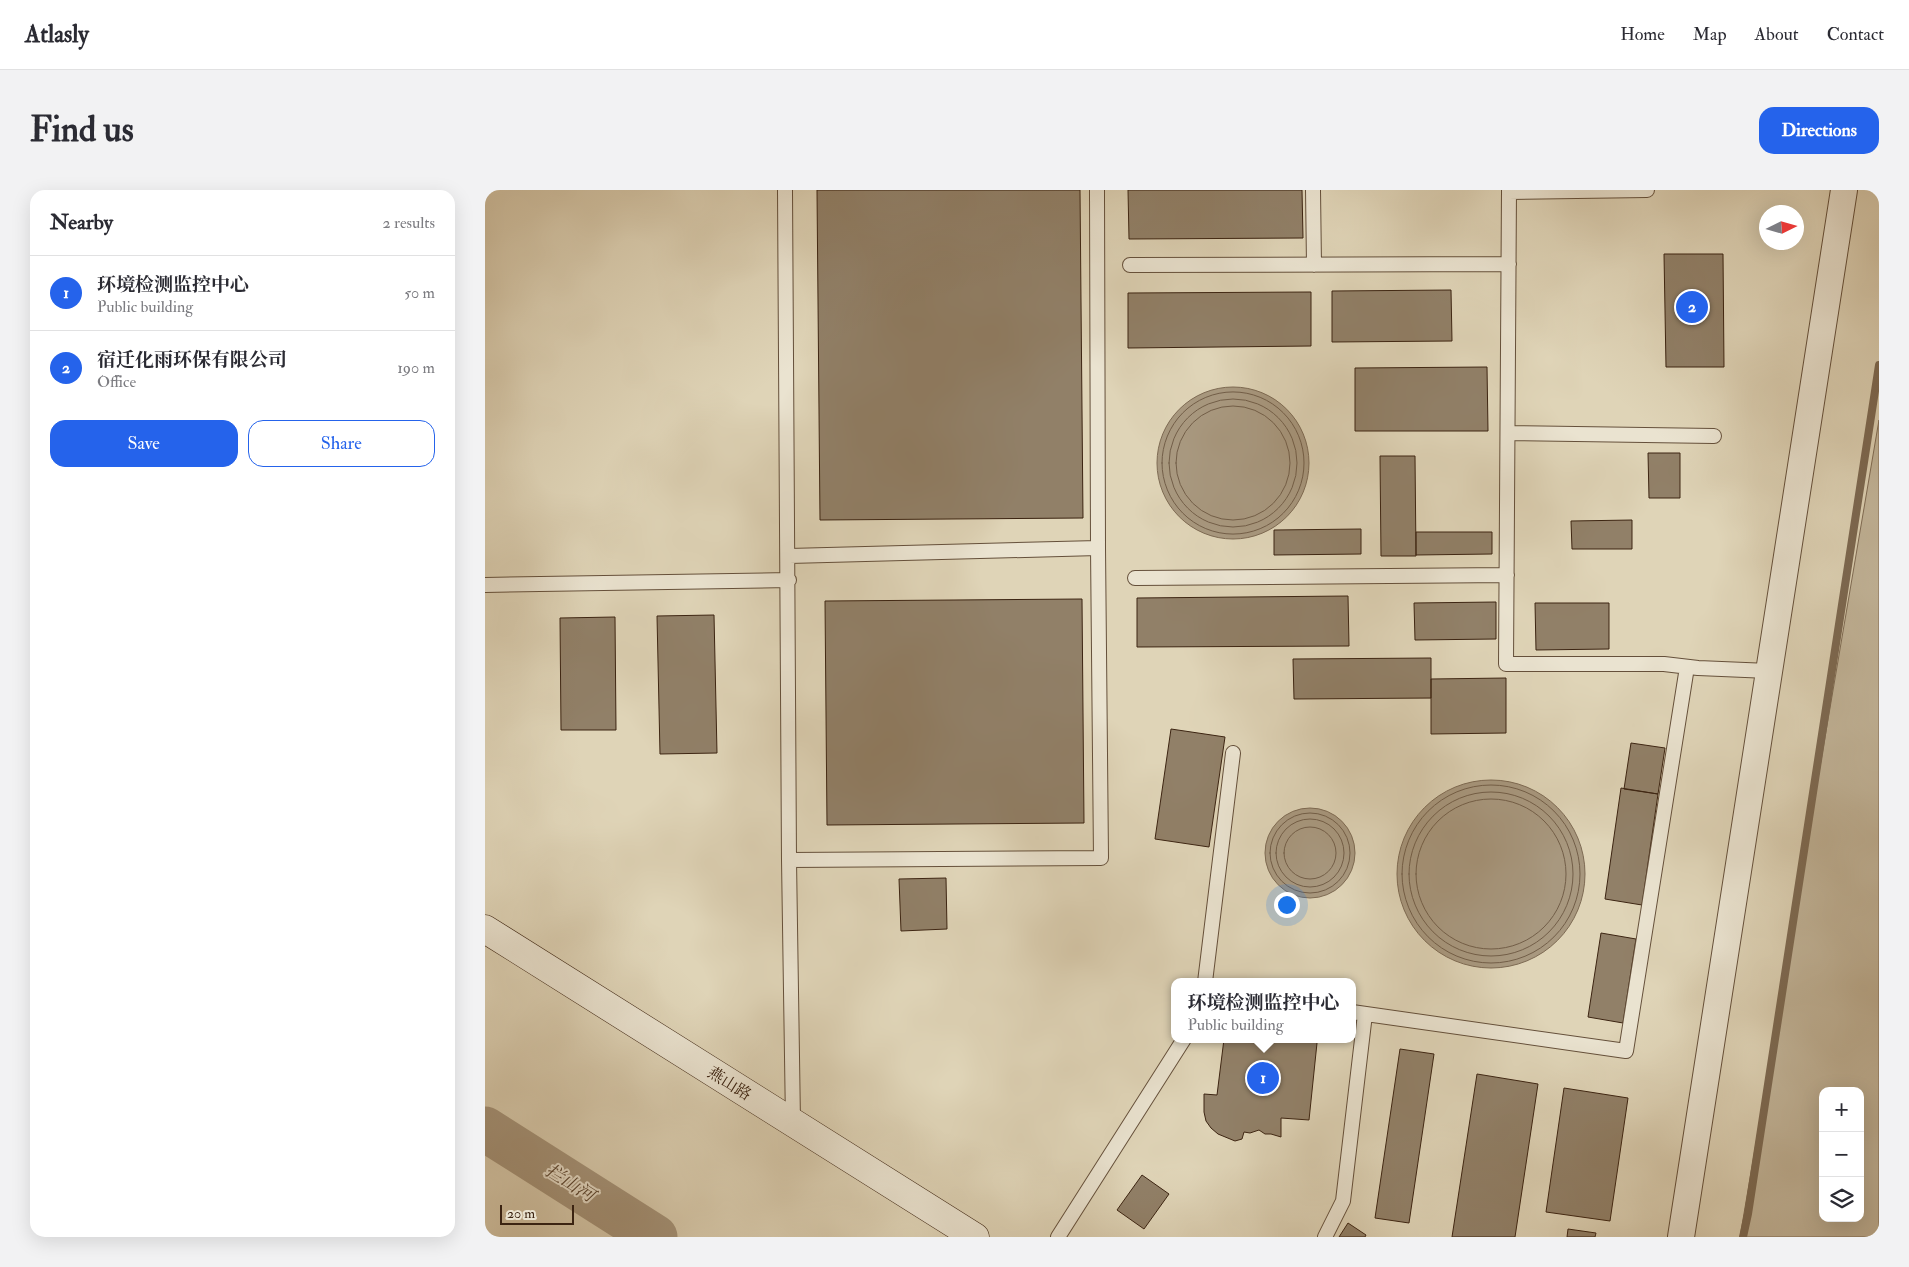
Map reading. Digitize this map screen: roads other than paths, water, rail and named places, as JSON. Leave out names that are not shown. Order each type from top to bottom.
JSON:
[{"type":"street","points":[[1681,1237],[1844,190]]},
{"type":"street","name":"燕山路","points":[[485,928],[975,1237]]},
{"type":"lane","points":[[785,190],[789,556],[789,860],[793,1122]]},
{"type":"lane","points":[[789,860],[1101,858],[1097,190]]},
{"type":"lane","points":[[1313,190],[1313,265]]},
{"type":"lane","points":[[1647,190],[1509,191],[1506,664],[1664,664],[1769,672]]},
{"type":"lane","points":[[1130,266],[1509,264]]},
{"type":"lane","points":[[1508,433],[1714,436]]},
{"type":"lane","points":[[789,556],[1099,548]]},
{"type":"lane","points":[[1135,578],[1507,575]]},
{"type":"lane","points":[[485,584],[789,580]]},
{"type":"lane","points":[[1325,1237],[1343,1201],[1359,1013],[1626,1051],[1687,667]]},
{"type":"lane","points":[[1205,978],[1233,753]]},
{"type":"lane","points":[[1058,1237],[1181,1043]]},
{"type":"water","points":[[1233,387],[1262,393],[1287,409],[1303,434],[1309,463],[1303,492],[1287,517],[1262,533],[1233,539],[1204,533],[1179,517],[1163,492],[1157,463],[1163,434],[1179,409],[1204,393]]},
{"type":"water","points":[[1491,780],[1527,787],[1543,796],[1557,808],[1569,822],[1578,838],[1585,874],[1578,910],[1569,926],[1557,940],[1543,952],[1527,961],[1491,968],[1455,961],[1439,952],[1425,940],[1413,926],[1404,910],[1397,874],[1404,838],[1413,822],[1425,808],[1439,796],[1455,787]]},
{"type":"water","points":[[1310,808],[1327,811],[1342,821],[1352,836],[1355,853],[1352,870],[1342,885],[1327,895],[1310,898],[1293,895],[1278,885],[1268,870],[1265,853],[1268,836],[1278,821],[1293,811]]},
{"type":"waterway","points":[[1743,1237],[1879,365]]},
{"type":"waterway","name":"拦山河","points":[[485,1129],[655,1237]]},
{"type":"place","name":"宿迁化雨环保有限公司","points":[[1692,307]]},
{"type":"place","name":"环境检测监控中心","points":[[1263,1078]]}]
